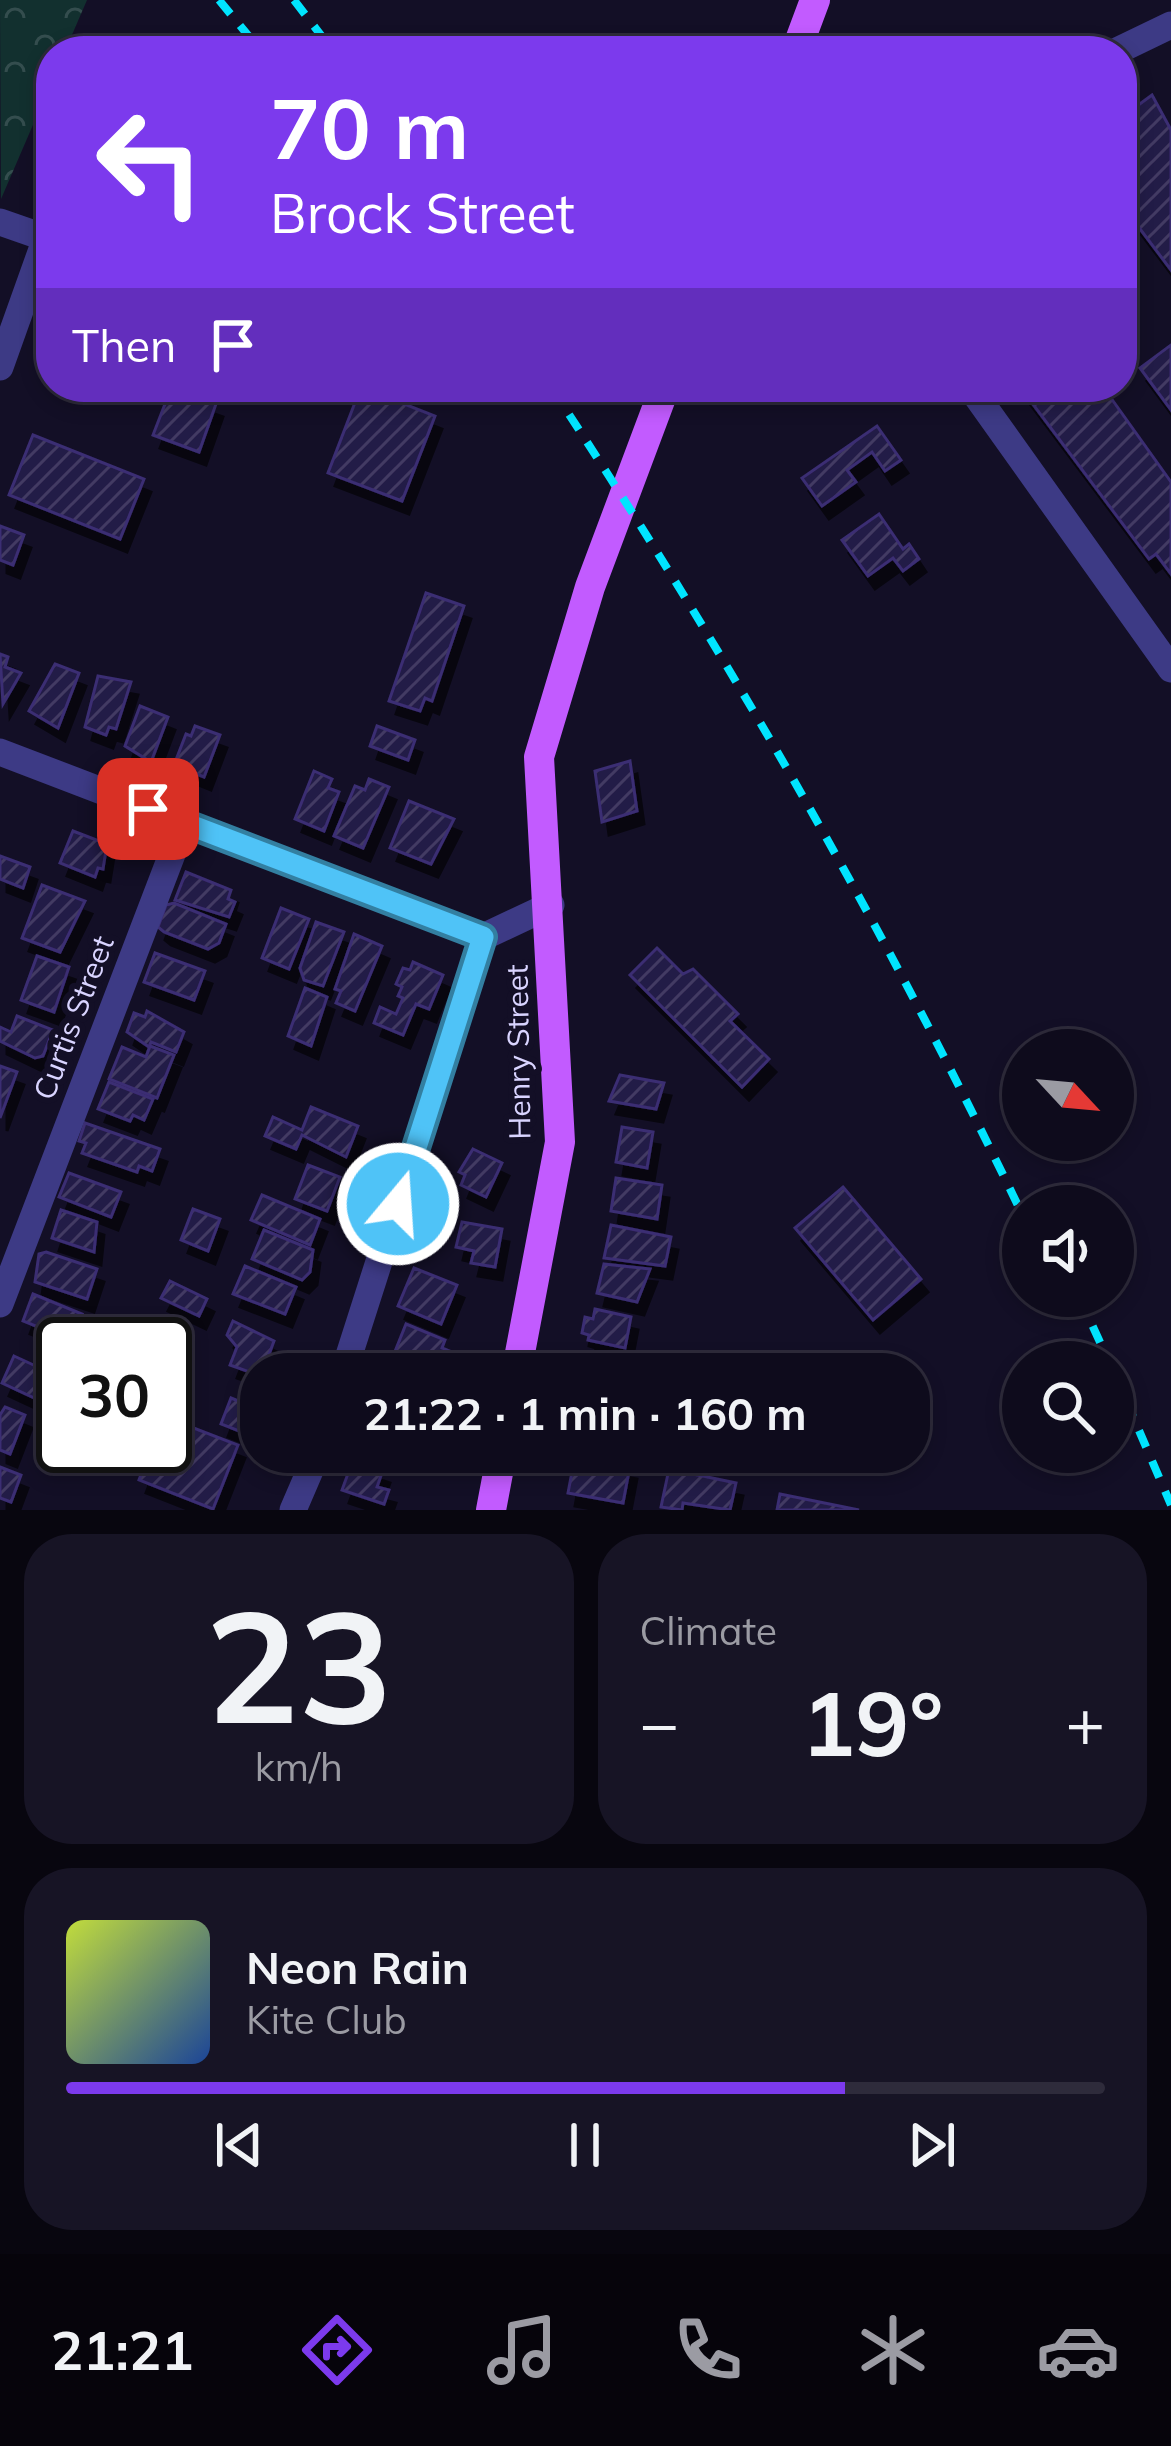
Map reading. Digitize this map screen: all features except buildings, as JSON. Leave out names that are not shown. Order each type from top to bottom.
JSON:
[{"type":"main road","points":[[802,36],[815,0]]},
{"type":"main road","name":"Henry Street","points":[[520,1353],[560,1142],[551,905],[538,757],[590,587],[659,402]]},
{"type":"main road","points":[[491,1510],[498,1473]]},
{"type":"street","points":[[1137,41],[1171,25]]},
{"type":"street","points":[[0,222],[36,229]]},
{"type":"street","points":[[0,367],[36,265]]},
{"type":"street","points":[[981,402],[1171,669]]},
{"type":"street","points":[[0,752],[483,937],[551,905]]},
{"type":"street","name":"Curtis Street","points":[[0,1304],[184,823]]},
{"type":"street","points":[[350,1353],[483,937]]},
{"type":"street","points":[[293,1510],[309,1473]]},
{"type":"green space","points":[[0,0],[87,0],[71,36],[36,36],[36,118],[1,199]]},
{"type":"railway","points":[[219,0],[249,36]]},
{"type":"railway","points":[[294,0],[322,36]]},
{"type":"railway","points":[[561,402],[801,793],[916,1002],[1008,1185]]},
{"type":"railway","points":[[1089,1317],[1099,1341]]},
{"type":"railway","points":[[1134,1419],[1171,1505]]},
{"type":"route","points":[[148,809],[483,937],[398,1204]]}]
